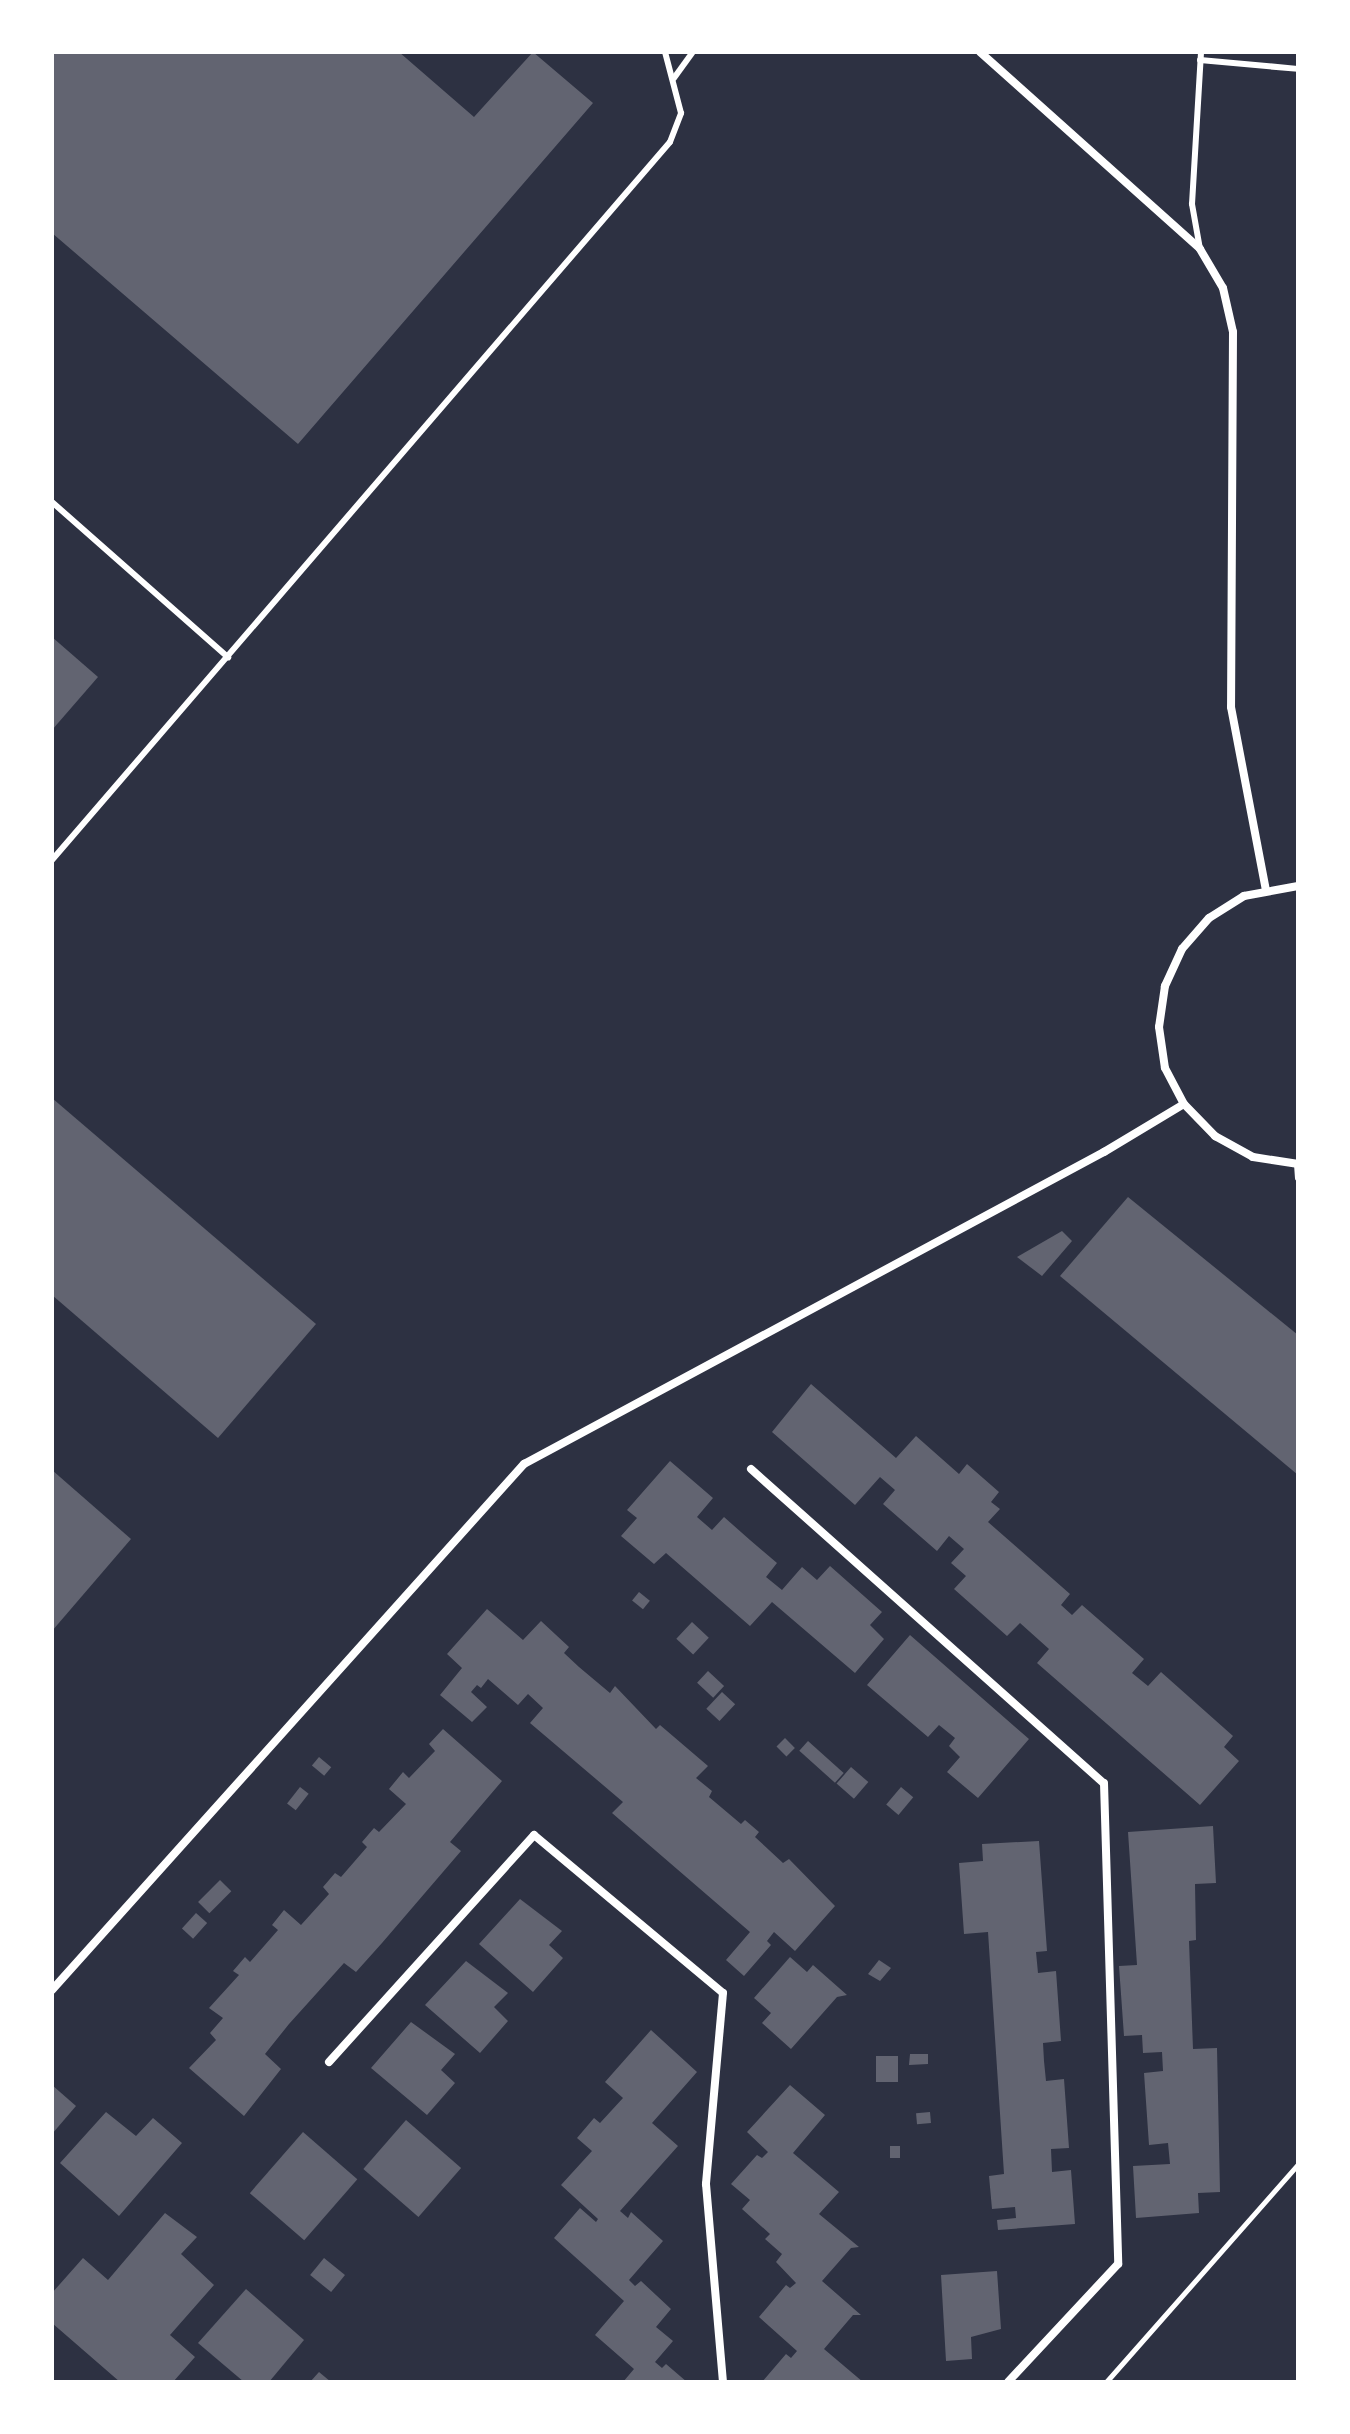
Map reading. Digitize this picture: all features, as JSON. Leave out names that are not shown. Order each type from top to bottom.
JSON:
[{"type":"street","points":[[980,52],[1200,249],[1223,288],[1233,332],[1231,707],[1266,891]]},
{"type":"street","points":[[1297,1164],[1253,1157],[1215,1136],[1184,1104],[1165,1068],[1159,1027],[1165,986],[1182,949],[1209,918],[1244,896],[1298,886]]},
{"type":"street","points":[[52,1990],[524,1464],[1184,1104]]},
{"type":"street","points":[[751,1469],[1104,1783],[1118,2264],[1008,2382]]},
{"type":"street","points":[[329,2062],[534,1835],[723,1993],[706,2184],[723,2382]]},
{"type":"lane","points":[[52,860],[670,142],[681,113],[665,52]]},
{"type":"lane","points":[[674,78],[693,52]]},
{"type":"lane","points":[[1200,249],[1192,204],[1201,52]]},
{"type":"lane","points":[[1200,60],[1298,69]]},
{"type":"lane","points":[[52,502],[228,657]]},
{"type":"lane","points":[[1297,1164],[1298,1178]]},
{"type":"path","points":[[1106,2382],[1298,2164]]},
{"type":"building","points":[[52,52],[399,52],[474,117],[533,52],[593,103],[298,444],[52,233]]},
{"type":"building","points":[[52,637],[98,677],[52,730]]},
{"type":"building","points":[[52,1098],[316,1324],[218,1438],[52,1295]]},
{"type":"building","points":[[1128,1197],[1298,1335],[1298,1475],[1060,1276]]},
{"type":"building","points":[[1062,1231],[1072,1241],[1042,1276],[1017,1257]]},
{"type":"building","points":[[811,1384],[896,1458],[916,1436],[959,1474],[967,1464],[999,1492],[991,1502],[1000,1509],[988,1522],[1070,1594],[1061,1605],[1072,1615],[1082,1605],[1144,1659],[1132,1673],[1148,1686],[1161,1672],[1233,1736],[1224,1747],[1239,1761],[1200,1805],[1037,1663],[1049,1649],[1020,1623],[1007,1636],[954,1589],[966,1576],[951,1563],[964,1549],[949,1536],[937,1551],[883,1504],[895,1490],[880,1477],[855,1505],[772,1432]]},
{"type":"building","points":[[670,1461],[713,1498],[697,1517],[712,1530],[724,1517],[777,1563],[766,1577],[782,1590],[802,1567],[817,1580],[830,1566],[882,1612],[870,1625],[884,1639],[855,1673],[772,1602],[750,1626],[666,1553],[654,1564],[621,1536],[637,1518],[627,1510]]},
{"type":"building","points":[[52,1470],[131,1539],[52,1631]]},
{"type":"building","points":[[639,1592],[650,1601],[643,1609],[632,1601]]},
{"type":"building","points":[[487,1609],[523,1640],[541,1621],[569,1647],[564,1653],[579,1667],[610,1693],[615,1686],[656,1729],[660,1725],[708,1766],[696,1778],[712,1791],[709,1797],[741,1824],[745,1820],[759,1832],[755,1837],[783,1863],[789,1859],[835,1906],[795,1951],[774,1932],[767,1941],[771,1945],[744,1976],[726,1960],[750,1932],[612,1813],[623,1802],[530,1723],[543,1708],[528,1694],[518,1705],[488,1679],[481,1688],[477,1685],[471,1692],[487,1707],[472,1722],[440,1695],[462,1668],[447,1654]]},
{"type":"building","points":[[692,1622],[709,1638],[693,1655],[676,1639]]},
{"type":"building","points":[[910,1635],[1029,1739],[978,1798],[947,1772],[960,1757],[949,1746],[955,1738],[939,1725],[928,1737],[867,1685]]},
{"type":"building","points":[[708,1671],[724,1686],[713,1698],[697,1683]]},
{"type":"building","points":[[722,1692],[735,1704],[719,1721],[706,1709]]},
{"type":"building","points":[[443,1729],[502,1781],[450,1842],[461,1851],[382,1943],[356,1972],[344,1963],[265,2054],[281,2069],[244,2116],[189,2068],[216,2040],[210,2033],[223,2018],[209,2008],[239,1975],[233,1971],[245,1957],[250,1962],[278,1930],[272,1925],[284,1910],[301,1925],[329,1894],[323,1887],[335,1873],[341,1877],[367,1847],[362,1842],[374,1828],[379,1832],[406,1804],[389,1789],[403,1772],[409,1778],[435,1751],[429,1744]]},
{"type":"building","points":[[785,1738],[795,1748],[786,1756],[777,1746]]},
{"type":"building","points":[[808,1741],[844,1773],[835,1783],[799,1751]]},
{"type":"building","points":[[319,1757],[331,1767],[324,1776],[312,1765]]},
{"type":"building","points":[[851,1767],[868,1782],[854,1799],[837,1784]]},
{"type":"building","points":[[300,1787],[309,1794],[296,1810],[287,1804]]},
{"type":"building","points":[[901,1787],[913,1797],[898,1815],[886,1805]]},
{"type":"building","points":[[1213,1826],[1216,1883],[1195,1884],[1196,1940],[1189,1941],[1193,2049],[1217,2048],[1220,2192],[1198,2193],[1199,2213],[1136,2218],[1133,2166],[1170,2164],[1168,2143],[1149,2145],[1144,2073],[1163,2071],[1162,2052],[1143,2053],[1142,2035],[1124,2036],[1119,1966],[1137,1965],[1128,1832]]},
{"type":"building","points":[[1039,1841],[1047,1951],[1036,1952],[1038,1973],[1056,1971],[1061,2041],[1043,2043],[1044,2061],[1046,2081],[1064,2079],[1069,2148],[1051,2149],[1052,2172],[1071,2170],[1075,2224],[998,2230],[997,2220],[1016,2218],[1015,2207],[992,2209],[989,2176],[1004,2174],[988,1932],[964,1934],[959,1863],[983,1861],[982,1844]]},
{"type":"building","points":[[220,1880],[231,1891],[209,1913],[198,1902]]},
{"type":"building","points":[[520,1899],[562,1931],[549,1945],[563,1958],[533,1992],[479,1944]]},
{"type":"building","points":[[196,1913],[207,1923],[193,1939],[182,1929]]},
{"type":"building","points":[[790,1957],[807,1972],[813,1965],[847,1995],[837,1997],[791,2049],[762,2023],[771,2013],[754,1998]]},
{"type":"building","points":[[879,1960],[891,1968],[880,1981],[868,1974]]},
{"type":"building","points":[[466,1961],[508,1993],[494,2007],[508,2021],[480,2053],[425,2005]]},
{"type":"building","points":[[411,2022],[455,2054],[441,2070],[455,2083],[427,2115],[371,2068]]},
{"type":"building","points":[[651,2030],[697,2072],[652,2123],[678,2146],[620,2211],[628,2218],[631,2212],[663,2241],[629,2280],[635,2286],[641,2281],[671,2309],[656,2327],[673,2341],[655,2362],[662,2368],[666,2364],[687,2382],[623,2382],[634,2369],[595,2335],[624,2301],[554,2238],[580,2208],[596,2222],[598,2219],[561,2185],[592,2151],[577,2138],[594,2118],[600,2123],[623,2098],[605,2082]]},
{"type":"building","points":[[910,2054],[928,2054],[928,2064],[909,2065]]},
{"type":"building","points":[[876,2056],[898,2056],[898,2082],[876,2082]]},
{"type":"building","points":[[52,2085],[76,2106],[52,2134]]},
{"type":"building","points":[[790,2085],[825,2115],[793,2153],[839,2192],[819,2214],[859,2247],[851,2248],[822,2281],[861,2315],[853,2315],[824,2349],[863,2382],[762,2382],[786,2354],[791,2358],[797,2351],[759,2317],[786,2285],[790,2288],[796,2283],[776,2262],[782,2254],[765,2239],[770,2234],[742,2209],[750,2200],[731,2184],[757,2155],[762,2158],[768,2152],[747,2132]]},
{"type":"building","points":[[106,2112],[136,2136],[153,2118],[182,2143],[119,2216],[60,2163]]},
{"type":"building","points":[[930,2112],[931,2123],[917,2124],[916,2113]]},
{"type":"building","points":[[406,2120],[461,2168],[418,2217],[363,2169]]},
{"type":"building","points":[[303,2132],[357,2179],[304,2240],[250,2193]]},
{"type":"building","points":[[890,2146],[900,2146],[900,2158],[890,2158]]},
{"type":"building","points":[[165,2213],[197,2237],[181,2254],[214,2285],[170,2335],[195,2357],[173,2382],[120,2382],[52,2323],[52,2293],[83,2258],[108,2280]]},
{"type":"building","points":[[324,2258],[345,2275],[331,2292],[310,2275]]},
{"type":"building","points":[[997,2271],[1001,2329],[971,2337],[972,2359],[946,2361],[941,2275]]},
{"type":"building","points":[[246,2289],[304,2340],[269,2382],[244,2382],[198,2343]]},
{"type":"building","points":[[319,2372],[331,2382],[310,2382]]}]
